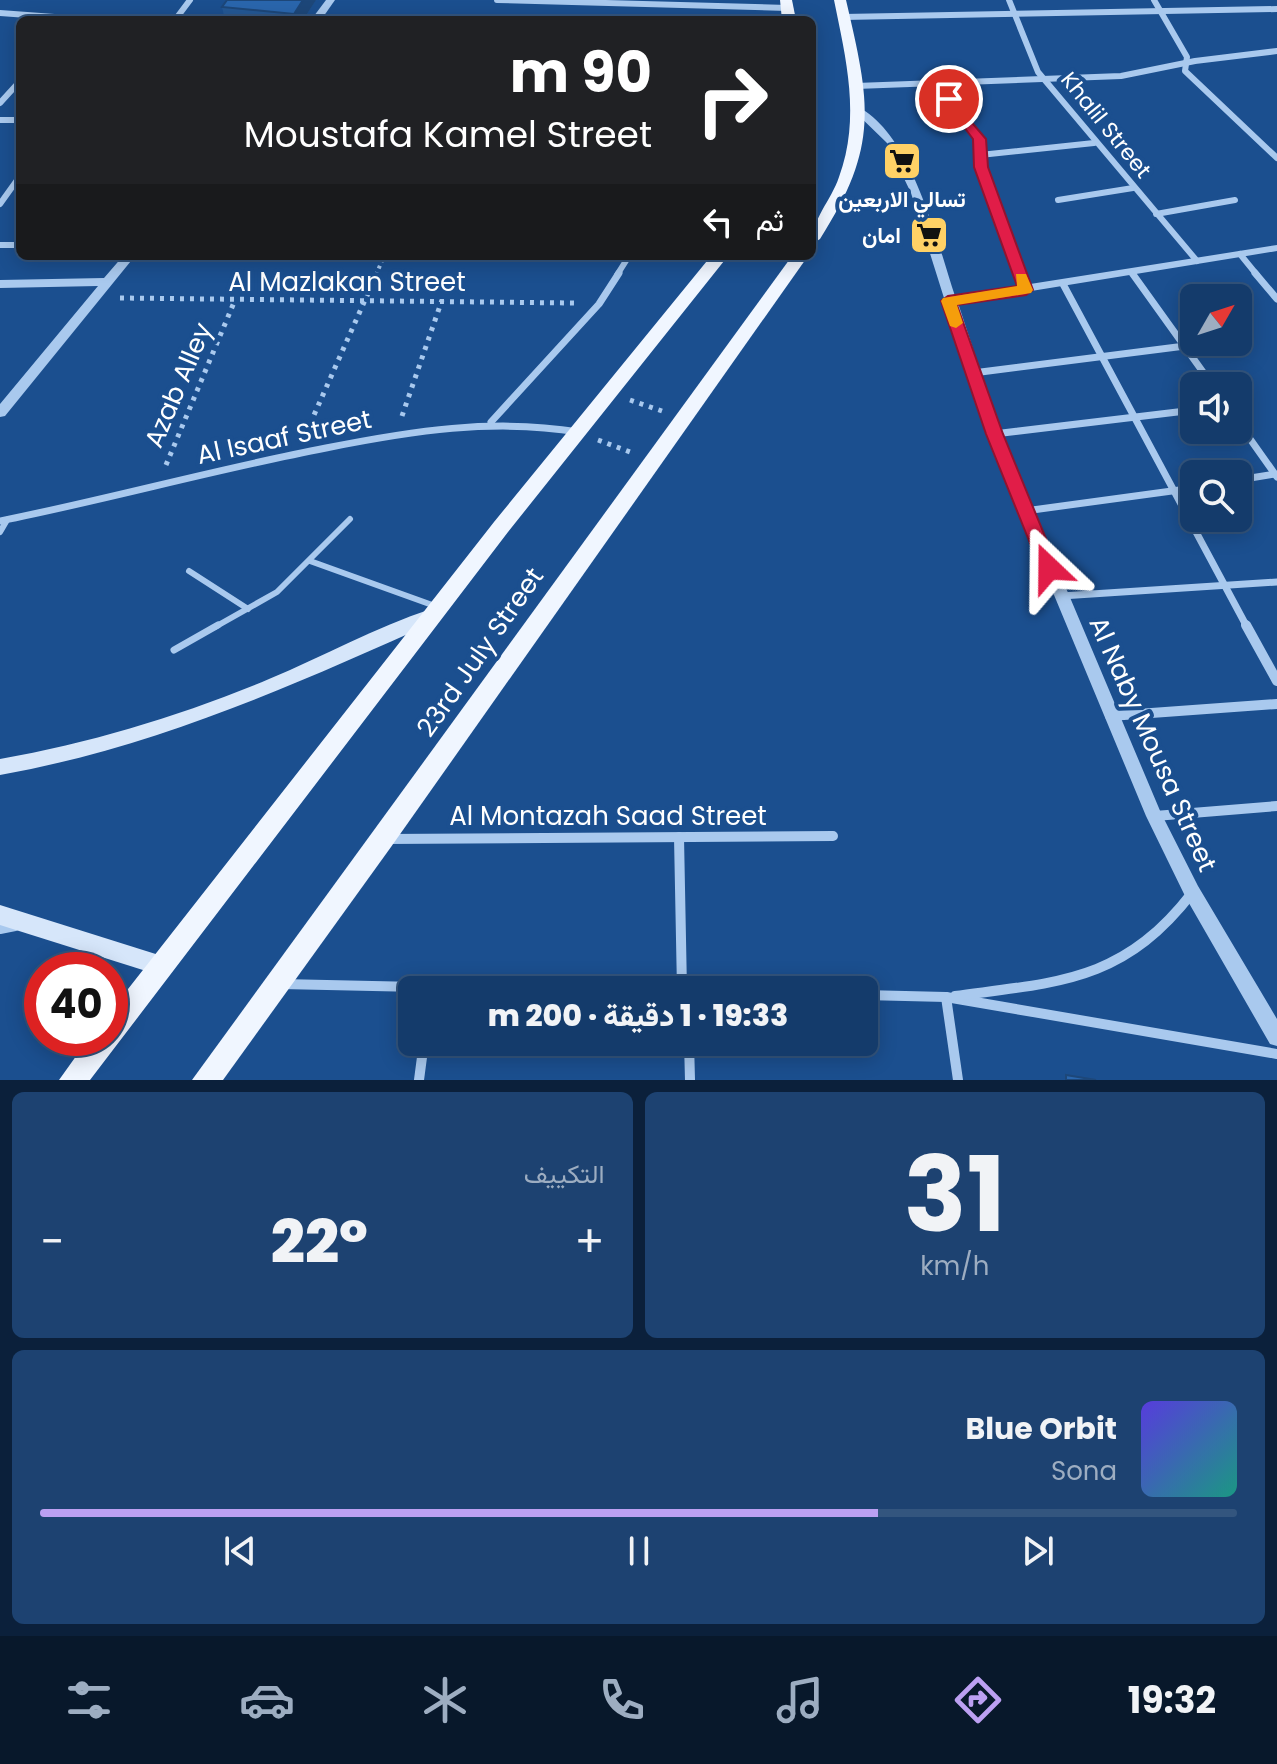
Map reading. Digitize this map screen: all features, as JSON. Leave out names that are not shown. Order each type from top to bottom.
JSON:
[{"type":"main road","points":[[816,233],[843,191],[860,133],[856,86],[840,0]]},
{"type":"main road","points":[[128,1010],[435,612],[717,260]]},
{"type":"main road","name":"23rd July Street","points":[[206,1080],[383,839],[797,260]]},
{"type":"main road","points":[[0,767],[128,737],[327,663],[435,612]]},
{"type":"main road","points":[[0,915],[162,966]]},
{"type":"main road","points":[[73,1080],[92,1056]]},
{"type":"street","points":[[497,0],[651,2],[787,9]]},
{"type":"street","name":"Khalil Street","points":[[1009,0],[1042,77],[1094,143],[1197,261]]},
{"type":"street","points":[[1154,0],[1187,62],[1187,74],[1277,158]]},
{"type":"street","points":[[1272,0],[1277,7]]},
{"type":"street","points":[[843,17],[1277,7]]},
{"type":"street","points":[[0,13],[39,16]]},
{"type":"street","points":[[856,86],[1121,76],[1187,62],[1276,53]]},
{"type":"street","points":[[936,82],[979,139],[980,155],[1026,290]]},
{"type":"street","points":[[0,103],[16,85]]},
{"type":"street","name":"Al Naby Mousa Street","points":[[858,110],[891,142],[905,166],[994,434],[1154,816],[1192,892],[1277,1037]]},
{"type":"street","points":[[980,155],[1094,143]]},
{"type":"street","points":[[0,204],[16,182]]},
{"type":"street","points":[[1058,200],[1133,188]]},
{"type":"street","points":[[1156,214],[1235,200]]},
{"type":"street","points":[[948,301],[1277,248]]},
{"type":"street","points":[[1240,254],[1277,299]]},
{"type":"street","points":[[0,413],[126,260]]},
{"type":"street","points":[[491,422],[599,304],[626,260]]},
{"type":"street","points":[[1132,272],[1180,339]]},
{"type":"street","points":[[0,284],[107,282]]},
{"type":"street","points":[[1063,284],[1171,491],[1277,681]]},
{"type":"street","points":[[973,373],[1180,347]]},
{"type":"street","points":[[994,434],[1180,412]]},
{"type":"street","name":"Al Isaaf Street","points":[[4,520],[297,452],[395,434],[491,422],[536,423],[579,432]]},
{"type":"street","points":[[1252,442],[1276,476],[1252,479]]},
{"type":"street","points":[[1025,511],[1180,490]]},
{"type":"street","points":[[1061,596],[1277,582]]},
{"type":"street","points":[[1110,716],[1277,704]]},
{"type":"street","points":[[1154,816],[1277,806]]},
{"type":"street","name":"Al Montazah Saad Street","points":[[383,839],[833,836]]},
{"type":"street","points":[[679,837],[682,976]]},
{"type":"street","points":[[946,997],[1078,977],[1115,965],[1147,946],[1173,921],[1192,892]]},
{"type":"street","points":[[0,929],[28,924]]},
{"type":"street","points":[[276,984],[398,988]]},
{"type":"street","points":[[878,995],[946,997],[1277,1054]]},
{"type":"street","points":[[946,997],[958,1080]]},
{"type":"street","points":[[419,1080],[422,1056]]},
{"type":"street","points":[[689,1056],[690,1080]]},
{"type":"lane","points":[[174,650],[277,592],[350,519]]},
{"type":"lane","points":[[0,532],[4,520]]},
{"type":"lane","points":[[310,561],[435,612]]},
{"type":"lane","points":[[189,571],[248,609]]},
{"type":"path","points":[[297,452],[382,260]]},
{"type":"path","name":"Al Mazlakan Street","points":[[95,297],[599,304]]},
{"type":"path","name":"Azab Alley","points":[[157,485],[235,300]]},
{"type":"path","points":[[395,434],[442,300]]},
{"type":"path","points":[[610,393],[684,419]]},
{"type":"path","points":[[579,432],[653,461]]},
{"type":"building","points":[[227,0],[303,0],[294,14],[222,7]]},
{"type":"building","points":[[1066,1075],[1096,1080],[1066,1080]]},
{"type":"slow traffic","points":[[956,323],[948,301],[1026,290],[1021,277]]},
{"type":"place","name":"تسالي الاربعين","points":[[902,161]]},
{"type":"place","name":"امان","points":[[929,235]]},
{"type":"route","points":[[949,99],[979,139],[979,161],[1026,290],[948,301],[994,434],[1049,568]]}]
